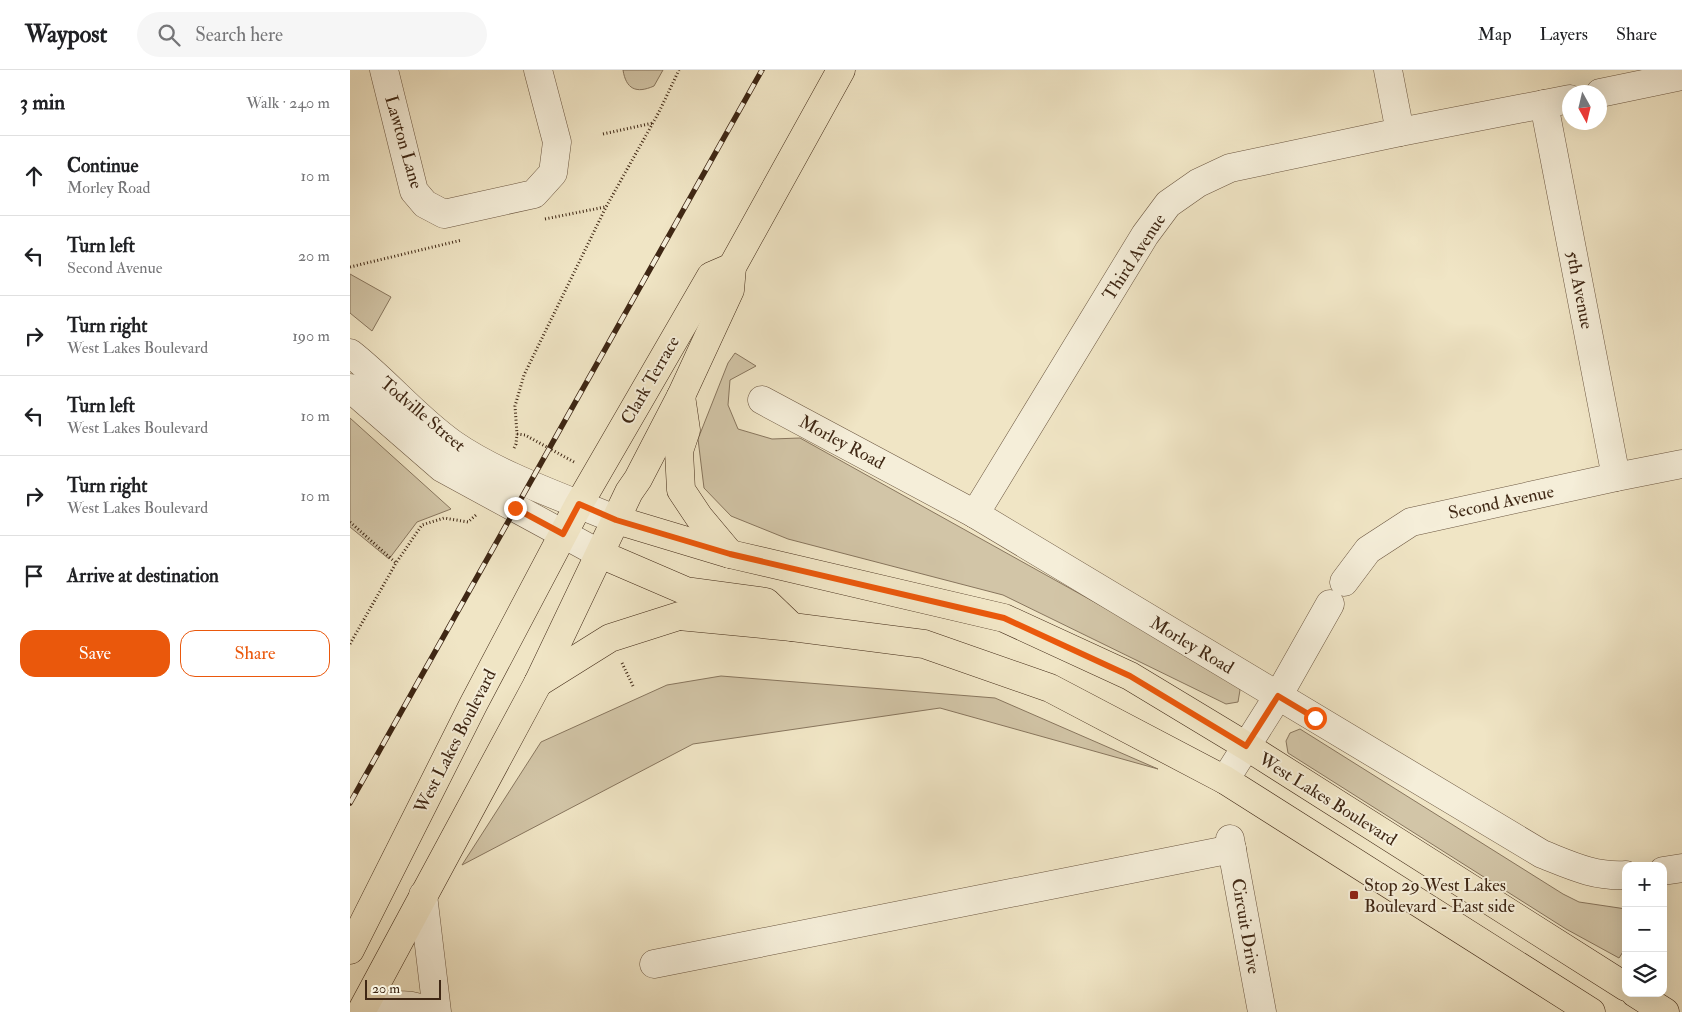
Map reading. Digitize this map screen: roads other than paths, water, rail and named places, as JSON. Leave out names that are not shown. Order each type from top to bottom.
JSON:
[{"type":"main road","name":"Clark Terrace","points":[[616,520],[681,396],[730,290],[732,267],[841,70]]},
{"type":"main road","name":"Clark Terrace","points":[[579,504],[711,276],[732,267]]},
{"type":"main road","points":[[681,396],[686,430],[679,451],[681,490],[699,517],[730,554]]},
{"type":"main road","name":"West Lakes Boulevard","points":[[350,950],[473,705],[579,504]]},
{"type":"main road","points":[[361,1012],[538,683],[616,520]]},
{"type":"main road","name":"West Lakes Boulevard","points":[[616,520],[730,554],[1004,618],[1130,676],[1246,746],[1622,984]]},
{"type":"main road","points":[[600,554],[686,591],[766,602],[792,627]]},
{"type":"main road","points":[[538,683],[610,638],[679,616],[792,627],[924,644],[1050,688],[1225,780],[1591,1012]]},
{"type":"main road","points":[[1641,997],[1665,1012]]},
{"type":"street","name":"Lawton Lane","points":[[384,70],[414,191],[425,204],[444,214],[534,194],[554,173],[557,142],[538,70]]},
{"type":"street","points":[[1388,70],[1400,132]]},
{"type":"street","points":[[1607,92],[1682,76]]},
{"type":"street","name":"Third Avenue","points":[[975,514],[1145,236],[1168,204],[1198,183],[1230,168],[1557,101]]},
{"type":"street","name":"5th Avenue","points":[[1557,101],[1616,477]]},
{"type":"street","name":"Todville Street","points":[[350,353],[495,482]]},
{"type":"street","name":"Todville Street","points":[[350,388],[442,468],[495,482]]},
{"type":"street","name":"Morley Road","points":[[762,400],[975,514],[1542,854],[1585,872],[1622,875]]},
{"type":"street","name":"Second Avenue","points":[[1225,780],[1278,696],[1337,593],[1368,550],[1411,522],[1682,464]]},
{"type":"street","points":[[495,482],[563,534],[600,554]]},
{"type":"street","name":"West Lakes Boulevard","points":[[495,482],[579,504],[616,520]]},
{"type":"street","name":"Circuit Drive","points":[[654,964],[1231,844],[1262,1012]]},
{"type":"street","points":[[1667,870],[1682,868]]},
{"type":"street","points":[[423,895],[437,1012]]},
{"type":"street","points":[[376,1012],[403,1004],[413,1005],[426,1012]]},
{"type":"railway","points":[[350,803],[762,70]]},
{"type":"place","name":"Stop 29 West Lakes Boulevard - East side","points":[[1354,895]]}]
